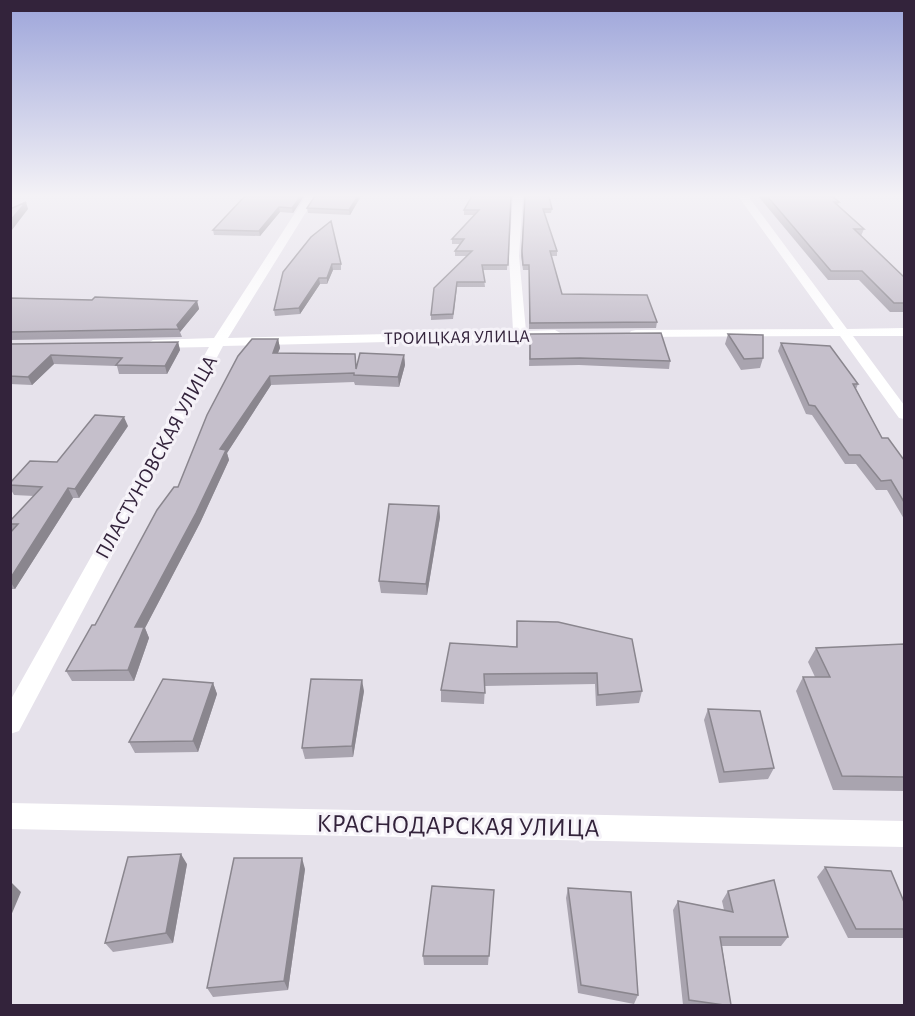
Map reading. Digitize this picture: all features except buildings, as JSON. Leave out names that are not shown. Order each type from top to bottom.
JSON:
[{"type":"street","name":"ПЛАСТУНОВСКАЯ УЛИЦА","points":[[10,724],[218,343],[281,243]]},
{"type":"street","points":[[515,243],[520,335]]},
{"type":"street","points":[[777,243],[904,415]]},
{"type":"street","points":[[616,334],[904,332]]},
{"type":"street","name":"ТРОИЦКАЯ УЛИЦА","points":[[137,344],[568,334]]},
{"type":"street","name":"КРАСНОДАРСКАЯ УЛИЦА","points":[[10,816],[904,834]]}]
